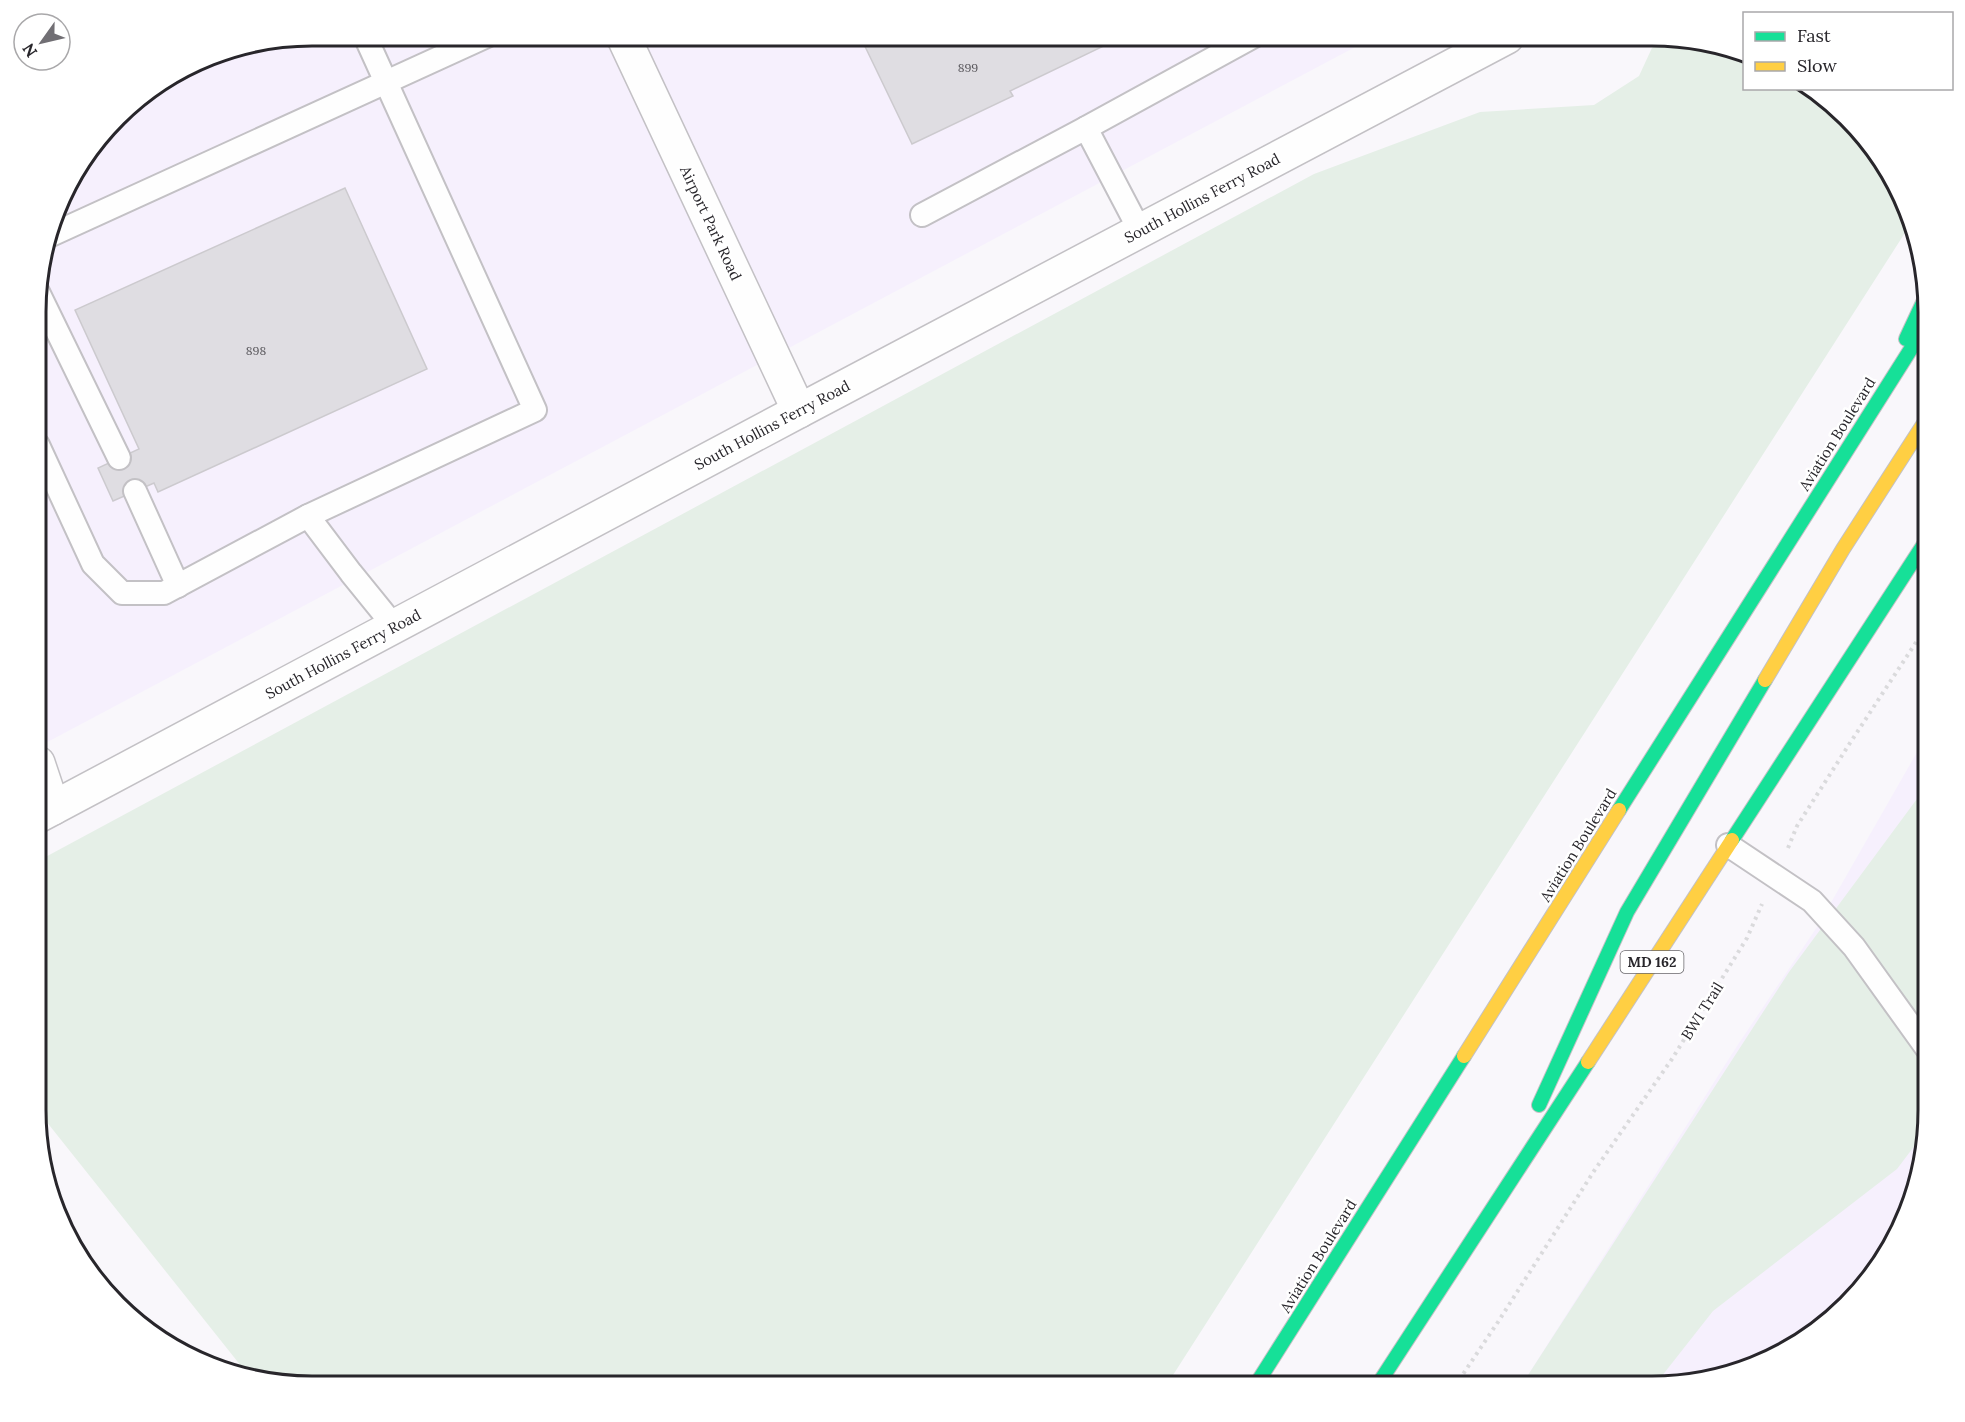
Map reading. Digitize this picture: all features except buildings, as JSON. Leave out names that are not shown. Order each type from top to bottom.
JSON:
[{"type":"main road","points":[[1878,400],[1918,314]]},
{"type":"main road","name":"Aviation Boulevard","points":[[1261,1376],[1918,338]]},
{"type":"main road","points":[[1494,1205],[1627,912],[1843,549],[1918,433]]},
{"type":"main road","name":"MD 162","points":[[1383,1376],[1918,553]]},
{"type":"street","name":"Airport Park Road","points":[[628,46],[799,411]]},
{"type":"street","name":"South Hollins Ferry Road","points":[[46,812],[1488,46]]},
{"type":"lane","points":[[46,461],[93,564],[122,593],[164,594],[308,516],[535,410],[369,46]]},
{"type":"lane","points":[[60,231],[466,46]]},
{"type":"lane","points":[[922,215],[1236,46]]},
{"type":"lane","points":[[1086,128],[1140,231]]},
{"type":"lane","points":[[46,309],[118,458]]},
{"type":"lane","points":[[135,491],[178,586]]},
{"type":"lane","points":[[308,516],[394,626]]},
{"type":"lane","points":[[1728,845],[1812,901],[1854,947],[1918,1036]]},
{"type":"path","name":"BWI Trail","points":[[1462,1376],[1594,1171],[1672,1059],[1747,938],[1797,826],[1918,639]]},
{"type":"shaded area","points":[[312,46],[1357,46],[46,743],[46,312],[52,260],[61,227],[74,195],[101,150],[137,112],[179,82],[211,67],[244,56],[278,49]]},
{"type":"shaded area","points":[[1653,46],[1670,47],[1705,52],[1743,63],[1743,90],[1798,90],[1828,112],[1864,150],[1883,179],[1905,232],[1172,1376],[312,1376],[260,1370],[240,1365],[47,1122],[46,857],[1314,174],[1480,112],[1594,105],[1639,76]]},
{"type":"shaded area","points":[[1918,750],[1918,1127],[1913,1162],[1904,1195],[1891,1227],[1874,1257],[1853,1285],[1815,1321],[1786,1340],[1738,1361],[1705,1370],[1670,1375],[1527,1376],[1737,1046],[1817,927]]},
{"type":"shaded area","points":[[1918,798],[1918,1127],[1916,1144],[1897,1169],[1713,1311],[1662,1375],[1527,1376],[1789,972]]},
{"type":"traffic: fast","points":[[1906,339],[1918,313]]},
{"type":"traffic: fast","points":[[1619,810],[1918,338]]},
{"type":"traffic: fast","points":[[1732,840],[1918,553]]},
{"type":"traffic: fast","points":[[1539,1105],[1627,912],[1765,680]]},
{"type":"traffic: fast","points":[[1261,1376],[1464,1056]]},
{"type":"traffic: fast","points":[[1384,1376],[1588,1062]]},
{"type":"traffic: slow","points":[[1765,680],[1843,549],[1918,433]]},
{"type":"traffic: slow","points":[[1464,1056],[1619,810]]},
{"type":"traffic: slow","points":[[1588,1062],[1732,840]]}]
